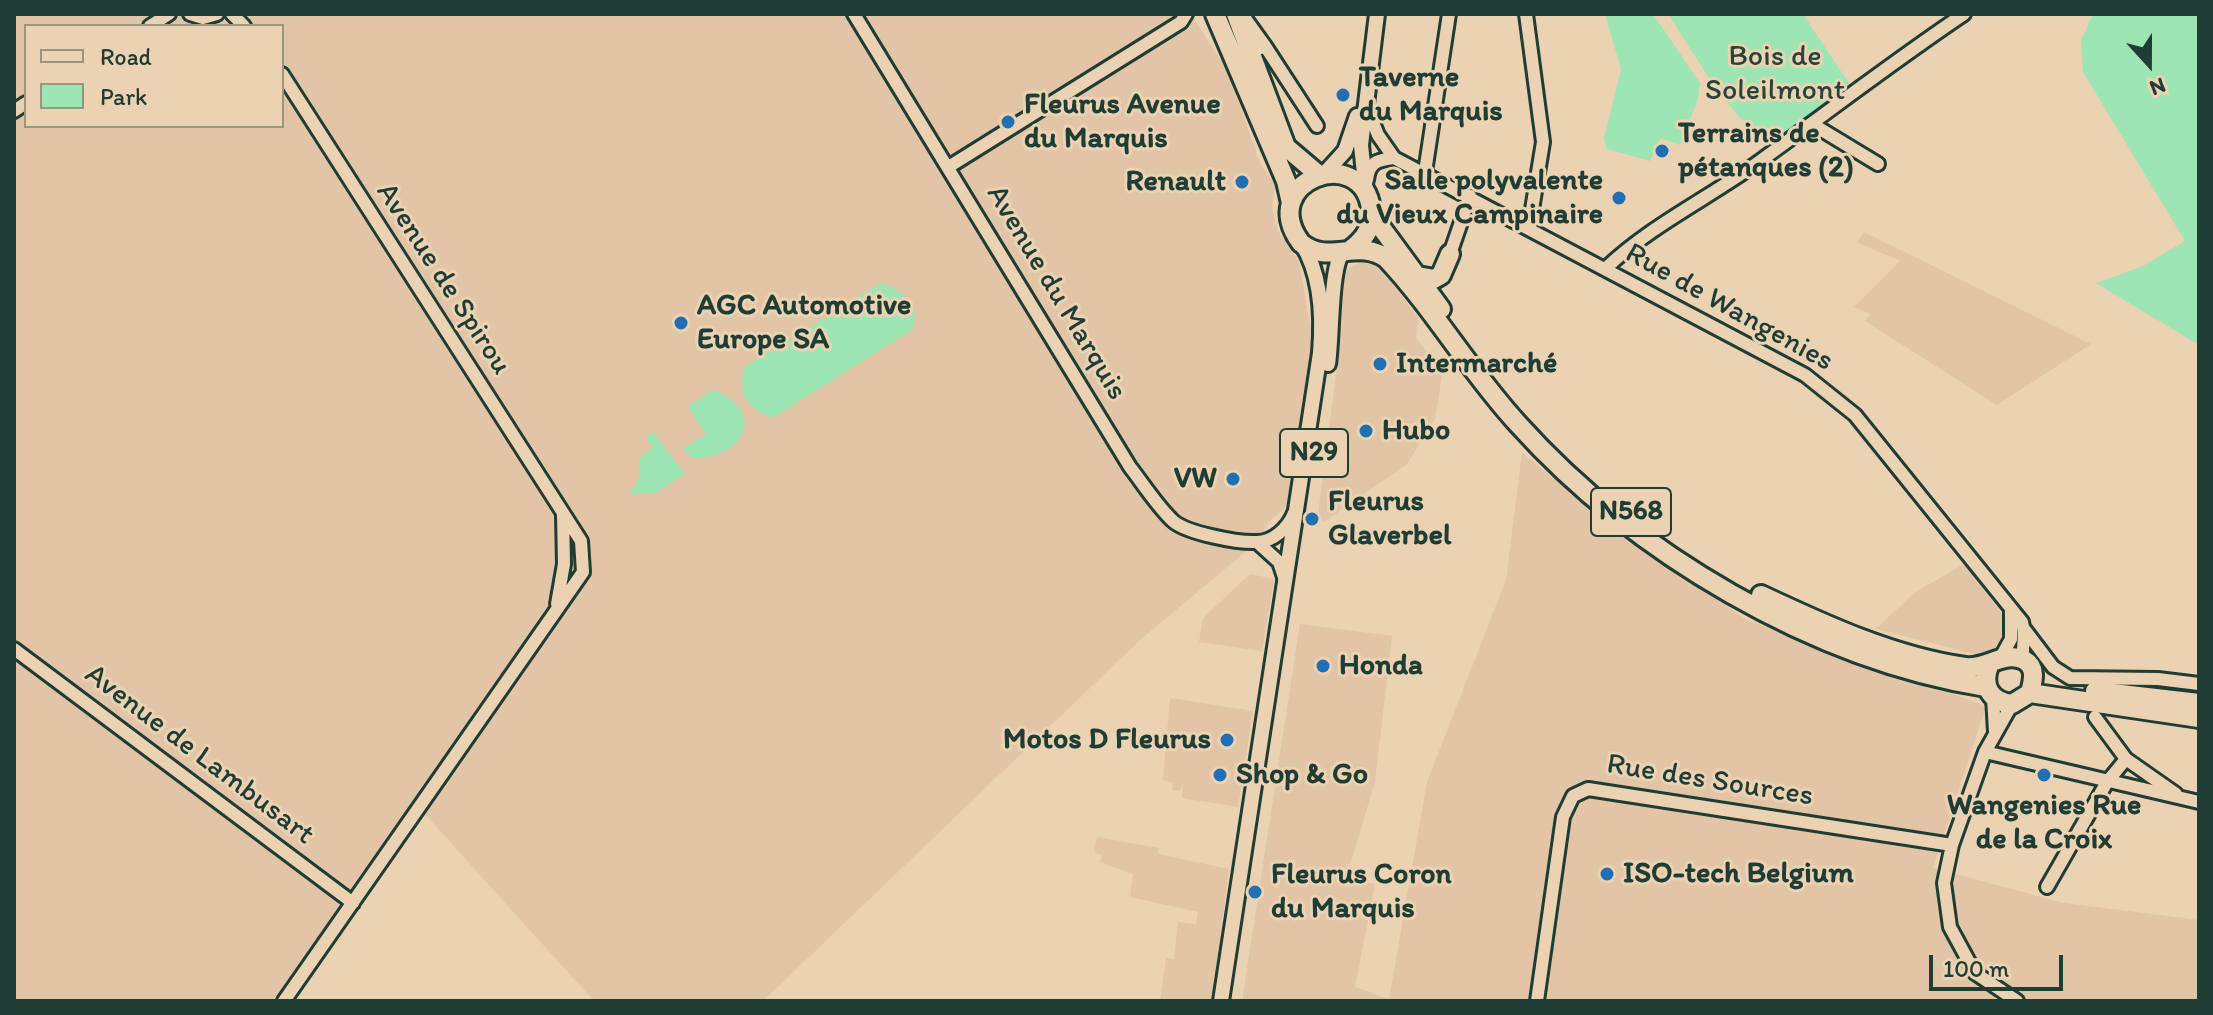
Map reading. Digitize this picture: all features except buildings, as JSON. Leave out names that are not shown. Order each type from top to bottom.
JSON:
[{"type":"highway","points":[[1215,14],[1286,181],[1291,203],[1291,224],[1301,243],[1324,255],[1346,252],[1366,235],[1372,215],[1366,193],[1344,175],[1322,174],[1301,185],[1291,203]]},
{"type":"highway","points":[[1239,14],[1258,48],[1286,147],[1322,174]]},
{"type":"highway","name":"N568","points":[[1372,215],[1487,370],[1529,419],[1588,476],[1645,524],[1754,592],[1817,621],[1895,650],[1967,668],[2023,660]]},
{"type":"highway","name":"N568","points":[[1346,252],[1373,249],[1386,258],[1520,426],[1579,484],[1639,533],[1694,570],[1816,637],[1989,692],[2012,704]]},
{"type":"highway","points":[[1418,276],[1434,279],[1441,275],[1450,254]]},
{"type":"highway","points":[[2023,660],[2030,665],[2032,685]]},
{"type":"highway","points":[[1989,692],[1994,662]]},
{"type":"highway","points":[[2032,685],[2199,718]]},
{"type":"highway","points":[[2012,704],[2032,685],[2199,703]]},
{"type":"main road","points":[[1322,174],[1345,151],[1365,88],[1377,14]]},
{"type":"main road","points":[[1365,88],[1361,145],[1366,193]]},
{"type":"main road","name":"N29","points":[[1279,653],[1285,580],[1322,326],[1313,267],[1301,243]]},
{"type":"main road","name":"N29","points":[[1221,1001],[1331,345],[1334,271],[1346,252]]},
{"type":"main road","name":"N29","points":[[1230,1001],[1266,737]]},
{"type":"street","points":[[190,14],[203,18],[217,14]]},
{"type":"street","name":"Avenue du Marquis","points":[[854,14],[950,166],[1130,467],[1172,521],[1202,534],[1257,542]]},
{"type":"street","points":[[1425,172],[1449,14]]},
{"type":"street","points":[[1526,14],[1543,142],[1529,228]]},
{"type":"street","points":[[1605,269],[1632,244],[1812,124],[1889,64],[1964,14]]},
{"type":"street","points":[[950,166],[1183,18]]},
{"type":"street","points":[[1258,48],[1317,126]]},
{"type":"street","name":"Avenue de Spirou","points":[[284,77],[581,541],[583,572],[284,1001]]},
{"type":"street","points":[[1366,105],[1378,135],[1394,158],[1376,160],[1369,168],[1366,193]]},
{"type":"street","points":[[1812,124],[1878,164]]},
{"type":"street","name":"Rue de Wangenies","points":[[1394,158],[1805,375],[1855,415],[2053,667],[2070,678],[2158,679],[2199,684]]},
{"type":"street","points":[[1450,254],[1470,196]]},
{"type":"street","points":[[1285,580],[1279,562],[1257,542],[1286,528],[1296,510]]},
{"type":"street","name":"Avenue de Spirou","points":[[555,611],[564,564],[563,512]]},
{"type":"street","points":[[2016,621],[2023,660]]},
{"type":"street","points":[[1994,662],[2011,641],[2016,621]]},
{"type":"street","name":"Avenue de Lambusart","points":[[14,649],[353,903]]},
{"type":"street","points":[[1989,692],[1995,732]]},
{"type":"street","points":[[2012,704],[1985,752],[1952,845],[1944,883],[1950,927],[1975,973],[2017,1001]]},
{"type":"street","points":[[2095,717],[2126,759],[2182,798]]},
{"type":"street","points":[[1985,752],[2199,802]]},
{"type":"street","points":[[2047,887],[2107,782],[2126,759]]},
{"type":"street","name":"Rue des Sources","points":[[1537,1001],[1563,817],[1573,796],[1588,789],[1952,845]]},
{"type":"shaded area","points":[[14,14],[1191,14],[1228,72],[1260,163],[1275,185],[1272,208],[1278,231],[1299,262],[1313,341],[1288,505],[1268,523],[1257,542],[1140,640],[763,1001],[594,1001],[413,801],[273,1001],[14,1001]]},
{"type":"shaded area","points":[[1864,232],[2091,344],[1997,405],[1865,321],[1870,314],[1854,307],[1900,261],[1857,242]]},
{"type":"shaded area","points":[[1372,255],[1418,318],[1416,337],[1442,375],[1435,419],[1407,464],[1324,522],[1318,514],[1338,358],[1339,275]]},
{"type":"shaded area","points":[[1522,453],[1635,543],[1747,620],[1986,706],[1933,868],[2064,903],[2199,920],[2199,1001],[1242,1001],[1300,624],[1392,636],[1375,781],[1353,856],[1342,877],[1375,884],[1355,987],[1389,999],[1427,782],[1506,580]]},
{"type":"shaded area","points":[[1964,564],[2007,619],[2006,643],[1987,657],[1876,629],[1914,593]]},
{"type":"shaded area","points":[[1250,574],[1274,579],[1262,651],[1199,642],[1203,618]]},
{"type":"shaded area","points":[[1170,698],[1253,711],[1238,807],[1182,798],[1183,784],[1179,791],[1172,790],[1173,783],[1163,780]]},
{"type":"shaded area","points":[[1097,837],[1159,848],[1158,854],[1229,869],[1212,1001],[1160,1001],[1166,958],[1174,959],[1178,922],[1196,924],[1198,912],[1130,897],[1133,874],[1100,862],[1102,855],[1094,852]]},
{"type":"green space","points":[[1605,14],[1653,14],[1700,83],[1698,99],[1680,145],[1661,138],[1650,161],[1607,149],[1604,139],[1621,69]]},
{"type":"green space","name":"Bois de Soleilmont","points":[[1668,14],[1803,14],[1850,85],[1781,141],[1741,119],[1718,92]]},
{"type":"green space","points":[[2093,14],[2199,14],[2199,345],[2096,283],[2143,266],[2185,241],[2083,72],[2081,40]]},
{"type":"green space","points":[[881,283],[896,289],[908,300],[914,313],[913,329],[773,418],[751,405],[743,392],[746,366]]},
{"type":"green space","points":[[713,390],[731,399],[741,410],[744,422],[742,433],[735,444],[724,452],[692,458],[683,449],[706,434],[688,406]]},
{"type":"green space","points":[[653,432],[685,474],[656,493],[629,494],[640,477],[639,459],[653,447],[646,438]]},
{"type":"place","name":"Taverne du Marquis","points":[[1343,95]]},
{"type":"place","name":"Fleurus Avenue du Marquis","points":[[1008,122]]},
{"type":"place","name":"Terrains de pétanques (2)","points":[[1662,151]]},
{"type":"place","name":"Renault","points":[[1242,182]]},
{"type":"place","name":"Salle polyvalente du Vieux Campinaire","points":[[1619,198]]},
{"type":"place","name":"AGC Automotive Europe SA","points":[[681,323]]},
{"type":"place","name":"Intermarché","points":[[1380,364]]},
{"type":"place","name":"Hubo","points":[[1366,431]]},
{"type":"place","name":"VW","points":[[1233,479]]},
{"type":"place","name":"Fleurus Glaverbel","points":[[1312,519]]},
{"type":"place","name":"Honda","points":[[1323,666]]},
{"type":"place","name":"Motos D Fleurus","points":[[1227,740]]},
{"type":"place","name":"Shop & Go","points":[[1220,775]]},
{"type":"place","name":"Wangenies Rue de la Croix","points":[[2044,775]]},
{"type":"place","name":"ISO-tech Belgium","points":[[1607,874]]},
{"type":"place","name":"Fleurus Coron du Marquis","points":[[1255,892]]}]
